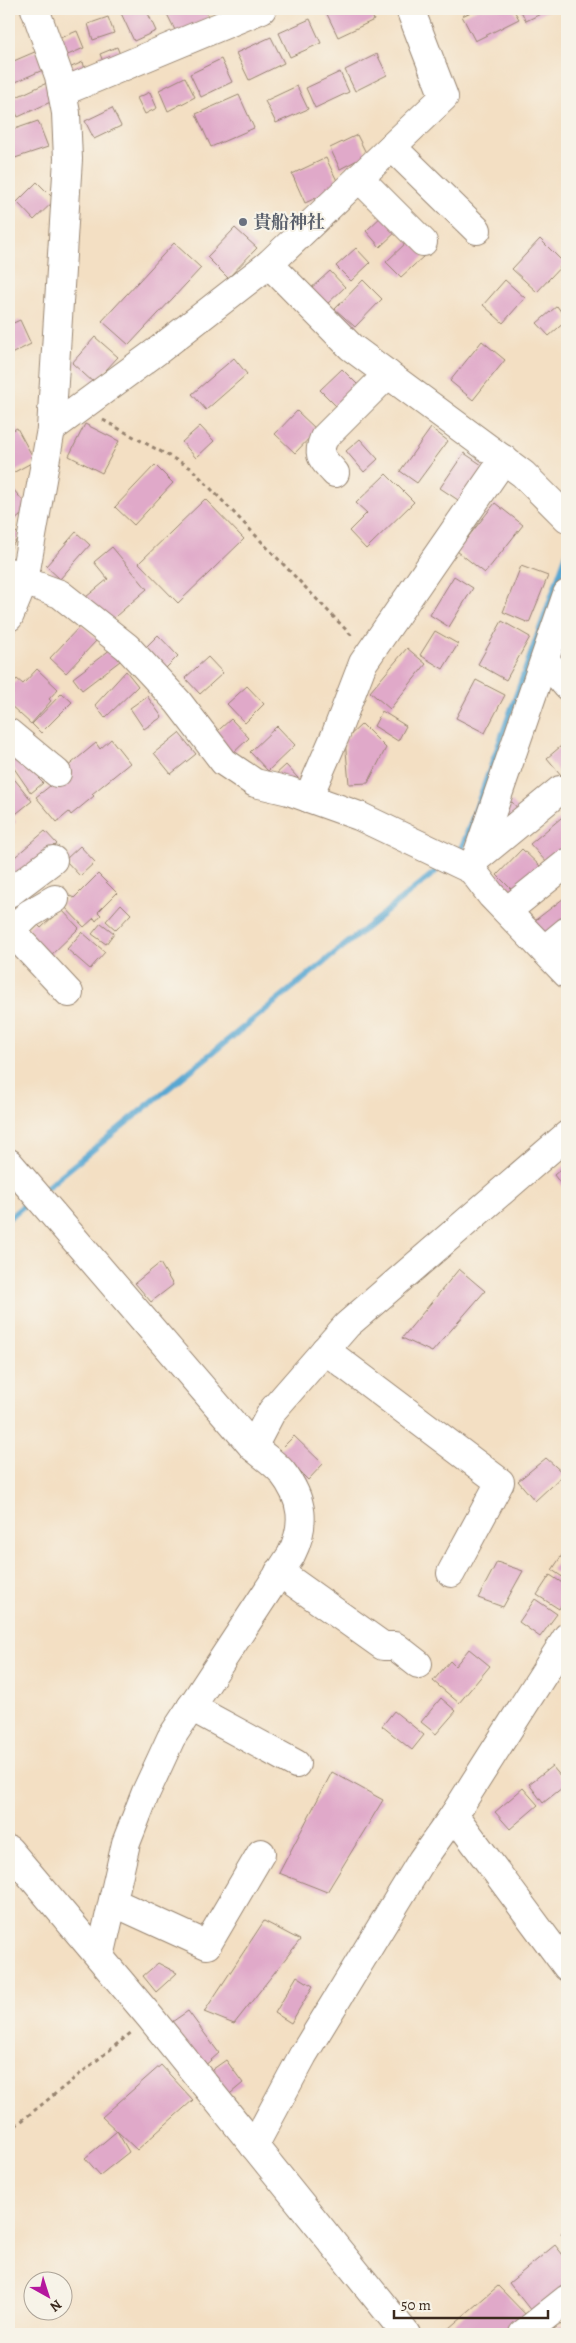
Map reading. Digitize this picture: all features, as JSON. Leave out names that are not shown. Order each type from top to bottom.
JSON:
[{"type":"street","points":[[9,617],[16,577],[52,428],[68,159],[66,113],[62,92],[50,45],[35,9]]},
{"type":"street","points":[[62,92],[262,9]]},
{"type":"street","points":[[52,428],[160,350],[269,264],[444,97],[410,9]]},
{"type":"street","points":[[392,147],[477,230]]},
{"type":"street","points":[[359,178],[423,242]]},
{"type":"street","points":[[269,264],[351,346],[523,474],[567,518]]},
{"type":"street","points":[[336,473],[321,458],[319,450],[324,438],[388,374]]},
{"type":"street","points":[[308,798],[369,654],[504,459]]},
{"type":"street","points":[[16,577],[60,594],[126,647],[178,702],[224,762],[254,783],[308,798],[359,816],[474,865],[507,911],[567,974]]},
{"type":"street","points":[[474,865],[567,594]]},
{"type":"street","points":[[545,660],[567,686]]},
{"type":"street","points":[[9,733],[56,773]]},
{"type":"street","points":[[474,865],[560,790]]},
{"type":"street","points":[[9,893],[53,860]]},
{"type":"street","points":[[507,911],[567,863]]},
{"type":"street","points":[[55,899],[30,914],[10,932],[69,992]]},
{"type":"street","points":[[544,950],[567,931]]},
{"type":"street","points":[[253,1447],[272,1411],[347,1325],[567,1134]]},
{"type":"street","points":[[9,1163],[253,1447],[282,1472],[301,1508],[302,1523],[298,1541],[171,1738],[146,1792],[126,1842],[100,1957]]},
{"type":"street","points":[[325,1350],[500,1482],[451,1573]]},
{"type":"street","points":[[279,1572],[383,1646],[395,1646],[418,1664]]},
{"type":"street","points":[[254,2146],[313,2038],[422,1860],[454,1815],[567,1637]]},
{"type":"street","points":[[191,1707],[296,1764]]},
{"type":"street","points":[[454,1815],[567,1967]]},
{"type":"street","points":[[9,1850],[150,2017],[406,2334]]},
{"type":"street","points":[[113,1902],[207,1945],[261,1853]]},
{"type":"street","points":[[524,2334],[567,2299]]},
{"type":"path","points":[[80,408],[192,468],[369,654]]},
{"type":"path","points":[[9,2131],[150,2017]]},
{"type":"building","points":[[124,9],[146,9],[156,31],[134,41],[120,11]]},
{"type":"building","points":[[171,9],[204,9],[209,18],[177,34],[166,12]]},
{"type":"building","points":[[333,9],[369,9],[374,20],[338,37],[326,12]]},
{"type":"building","points":[[478,9],[513,9],[519,19],[475,41],[462,16]]},
{"type":"building","points":[[520,9],[551,9],[526,21]]},
{"type":"building","points":[[108,17],[114,33],[93,40],[88,24]]},
{"type":"building","points":[[310,19],[321,43],[290,57],[279,33]]},
{"type":"building","points":[[77,31],[84,48],[63,57],[55,40]]},
{"type":"building","points":[[271,37],[284,63],[249,80],[236,53]]},
{"type":"building","points":[[117,47],[121,57],[104,64],[100,54]]},
{"type":"building","points":[[37,51],[45,69],[9,85],[9,63]]},
{"type":"building","points":[[377,54],[387,75],[355,91],[345,70]]},
{"type":"building","points":[[221,59],[232,82],[201,97],[190,74]]},
{"type":"building","points":[[83,62],[86,73],[73,78],[69,68]]},
{"type":"building","points":[[340,72],[349,92],[315,108],[306,88]]},
{"type":"building","points":[[185,77],[195,97],[168,111],[159,90]]},
{"type":"building","points":[[49,82],[57,99],[18,117],[10,100]]},
{"type":"building","points":[[297,86],[308,109],[276,123],[265,101]]},
{"type":"building","points":[[150,92],[157,108],[145,114],[137,98]]},
{"type":"building","points":[[239,95],[254,128],[211,147],[196,114]]},
{"type":"building","points":[[112,108],[121,126],[94,139],[85,121]]},
{"type":"building","points":[[38,121],[48,147],[9,160],[9,131]]},
{"type":"building","points":[[357,135],[367,155],[340,169],[330,148]]},
{"type":"building","points":[[326,158],[340,187],[305,203],[292,174]]},
{"type":"building","points":[[37,182],[55,200],[34,220],[17,202]]},
{"type":"building","points":[[385,213],[399,229],[380,247],[366,231]]},
{"type":"building","points":[[235,228],[257,248],[228,278],[207,257]]},
{"type":"building","points":[[540,239],[564,263],[537,292],[512,269]]},
{"type":"building","points":[[409,240],[424,256],[401,277],[386,262]]},
{"type":"building","points":[[174,243],[201,268],[129,345],[102,321]]},
{"type":"building","points":[[356,248],[370,263],[351,281],[336,266]]},
{"type":"building","points":[[330,271],[345,287],[325,306],[309,290]]},
{"type":"building","points":[[363,280],[382,299],[355,327],[335,309]]},
{"type":"building","points":[[505,280],[525,298],[503,323],[483,305]]},
{"type":"building","points":[[557,306],[567,320],[549,336],[537,323]]},
{"type":"building","points":[[20,320],[31,344],[9,355],[9,325]]},
{"type":"building","points":[[95,337],[118,357],[94,383],[72,363]]},
{"type":"building","points":[[482,341],[505,360],[473,400],[450,381]]},
{"type":"building","points":[[234,358],[247,374],[206,410],[192,394]]},
{"type":"building","points":[[342,369],[358,385],[337,407],[320,390]]},
{"type":"building","points":[[297,411],[317,430],[295,453],[275,434]]},
{"type":"building","points":[[85,424],[119,441],[102,473],[69,456]]},
{"type":"building","points":[[200,426],[214,441],[196,458],[182,442]]},
{"type":"building","points":[[17,428],[35,461],[9,475],[9,432]]},
{"type":"building","points":[[431,428],[448,441],[417,483],[400,471]]},
{"type":"building","points":[[360,439],[378,459],[364,472],[346,451]]},
{"type":"building","points":[[464,453],[485,467],[461,502],[440,488]]},
{"type":"building","points":[[155,465],[173,483],[134,525],[115,507]]},
{"type":"building","points":[[386,474],[414,502],[366,549],[349,531],[367,513],[356,503]]},
{"type":"building","points":[[13,489],[29,508],[13,522],[9,518],[9,492]]},
{"type":"building","points":[[205,499],[244,539],[178,603],[139,563]]},
{"type":"building","points":[[495,503],[523,525],[485,573],[457,551]]},
{"type":"building","points":[[9,527],[20,535],[9,550]]},
{"type":"building","points":[[76,532],[90,545],[60,579],[46,566]]},
{"type":"building","points":[[112,547],[147,589],[108,623],[86,597],[108,579],[94,562]]},
{"type":"building","points":[[521,566],[548,576],[529,623],[503,612]]},
{"type":"building","points":[[454,576],[473,588],[449,627],[430,615]]},
{"type":"building","points":[[502,621],[530,637],[506,680],[478,664]]},
{"type":"building","points":[[81,625],[97,640],[66,673],[50,658]]},
{"type":"building","points":[[435,631],[458,644],[443,669],[420,655]]},
{"type":"building","points":[[158,635],[178,656],[164,670],[144,649]]},
{"type":"building","points":[[407,648],[426,664],[390,709],[370,692]]},
{"type":"building","points":[[111,649],[120,661],[82,690],[73,678]]},
{"type":"building","points":[[208,657],[223,673],[200,694],[185,678]]},
{"type":"building","points":[[37,669],[58,689],[49,699],[51,701],[31,724],[9,704],[9,699],[13,694],[9,688],[17,679],[23,684]]},
{"type":"building","points":[[126,671],[138,686],[105,718],[95,705]]},
{"type":"building","points":[[476,680],[505,695],[485,733],[456,718]]},
{"type":"building","points":[[247,686],[264,704],[245,723],[227,704]]},
{"type":"building","points":[[62,693],[72,702],[41,733],[32,724]]},
{"type":"building","points":[[147,696],[162,717],[144,729],[130,708]]},
{"type":"building","points":[[382,711],[406,726],[398,741],[374,726]]},
{"type":"building","points":[[231,719],[249,738],[230,756],[211,737]]},
{"type":"building","points":[[362,724],[386,748],[368,783],[349,784],[345,740]]},
{"type":"building","points":[[277,726],[295,745],[268,771],[250,752]]},
{"type":"building","points":[[179,733],[196,754],[171,774],[154,753]]},
{"type":"building","points":[[9,738],[43,775],[39,779],[43,783],[31,793],[9,761]]},
{"type":"building","points":[[111,739],[130,763],[92,794],[94,796],[71,815],[69,812],[57,822],[36,797],[69,771],[66,768],[96,743],[100,749]]},
{"type":"building","points":[[567,741],[567,769],[561,775],[547,758]]},
{"type":"building","points":[[286,765],[298,778],[286,790],[274,776]]},
{"type":"building","points":[[9,775],[32,801],[12,817],[16,822],[9,827]]},
{"type":"building","points":[[512,802],[521,812],[502,827],[494,817]]},
{"type":"building","points":[[567,813],[567,848],[548,864],[530,844]]},
{"type":"building","points":[[45,831],[57,844],[9,885],[9,862]]},
{"type":"building","points":[[80,846],[95,862],[80,876],[65,860]]},
{"type":"building","points":[[522,849],[541,867],[516,894],[497,875]]},
{"type":"building","points":[[98,874],[117,893],[98,912],[101,915],[96,921],[94,918],[84,927],[62,904],[70,896],[74,898]]},
{"type":"building","points":[[564,898],[567,902],[567,923],[547,940],[533,922]]},
{"type":"building","points":[[121,904],[131,914],[116,930],[106,921]]},
{"type":"building","points":[[61,909],[79,928],[46,960],[25,938],[31,932],[28,928],[35,922],[41,928]]},
{"type":"building","points":[[101,923],[114,933],[106,944],[92,934]]},
{"type":"building","points":[[82,932],[105,952],[90,969],[67,949]]},
{"type":"building","points":[[567,1164],[567,1192],[554,1175]]},
{"type":"building","points":[[160,1263],[173,1285],[151,1302],[135,1283]]},
{"type":"building","points":[[459,1269],[485,1291],[432,1352],[402,1338]]},
{"type":"building","points":[[294,1436],[323,1464],[308,1480],[279,1451]]},
{"type":"building","points":[[546,1458],[564,1474],[535,1501],[518,1481]]},
{"type":"building","points":[[567,1550],[567,1580],[552,1570]]},
{"type":"building","points":[[497,1562],[523,1571],[503,1607],[478,1598]]},
{"type":"building","points":[[550,1575],[567,1586],[567,1595],[559,1609],[537,1595]]},
{"type":"building","points":[[535,1599],[557,1614],[540,1637],[519,1622]]},
{"type":"building","points":[[469,1649],[490,1666],[459,1703],[433,1681],[450,1661],[455,1666]]},
{"type":"building","points":[[441,1698],[456,1711],[436,1734],[421,1722]]},
{"type":"building","points":[[394,1711],[424,1735],[412,1750],[382,1726]]},
{"type":"building","points":[[552,1766],[567,1784],[543,1803],[529,1784]]},
{"type":"building","points":[[332,1772],[383,1800],[327,1892],[279,1873]]},
{"type":"building","points":[[523,1788],[538,1805],[510,1829],[495,1812]]},
{"type":"building","points":[[264,1921],[300,1940],[234,2024],[204,2012]]},
{"type":"building","points":[[158,1963],[177,1973],[156,1992],[143,1976]]},
{"type":"building","points":[[297,1976],[313,1986],[291,2023],[275,2013]]},
{"type":"building","points":[[188,2011],[219,2053],[202,2068],[166,2026]]},
{"type":"building","points":[[226,2060],[243,2083],[225,2098],[206,2074]]},
{"type":"building","points":[[161,2065],[193,2100],[137,2150],[102,2117]]},
{"type":"building","points":[[117,2131],[129,2152],[100,2175],[85,2158]]},
{"type":"building","points":[[567,2228],[567,2242],[561,2233]]},
{"type":"building","points":[[555,2245],[567,2260],[567,2290],[535,2316],[509,2283]]},
{"type":"building","points":[[498,2286],[530,2319],[510,2334],[442,2334]]},
{"type":"building","points":[[561,2324],[567,2330],[567,2334],[547,2334]]},
{"type":"waterway","points":[[461,851],[567,553]]},
{"type":"waterway","points":[[42,1191],[435,872]]},
{"type":"waterway","points":[[9,1218],[32,1199]]},
{"type":"place","name":"貴船神社","points":[[243,222]]}]
